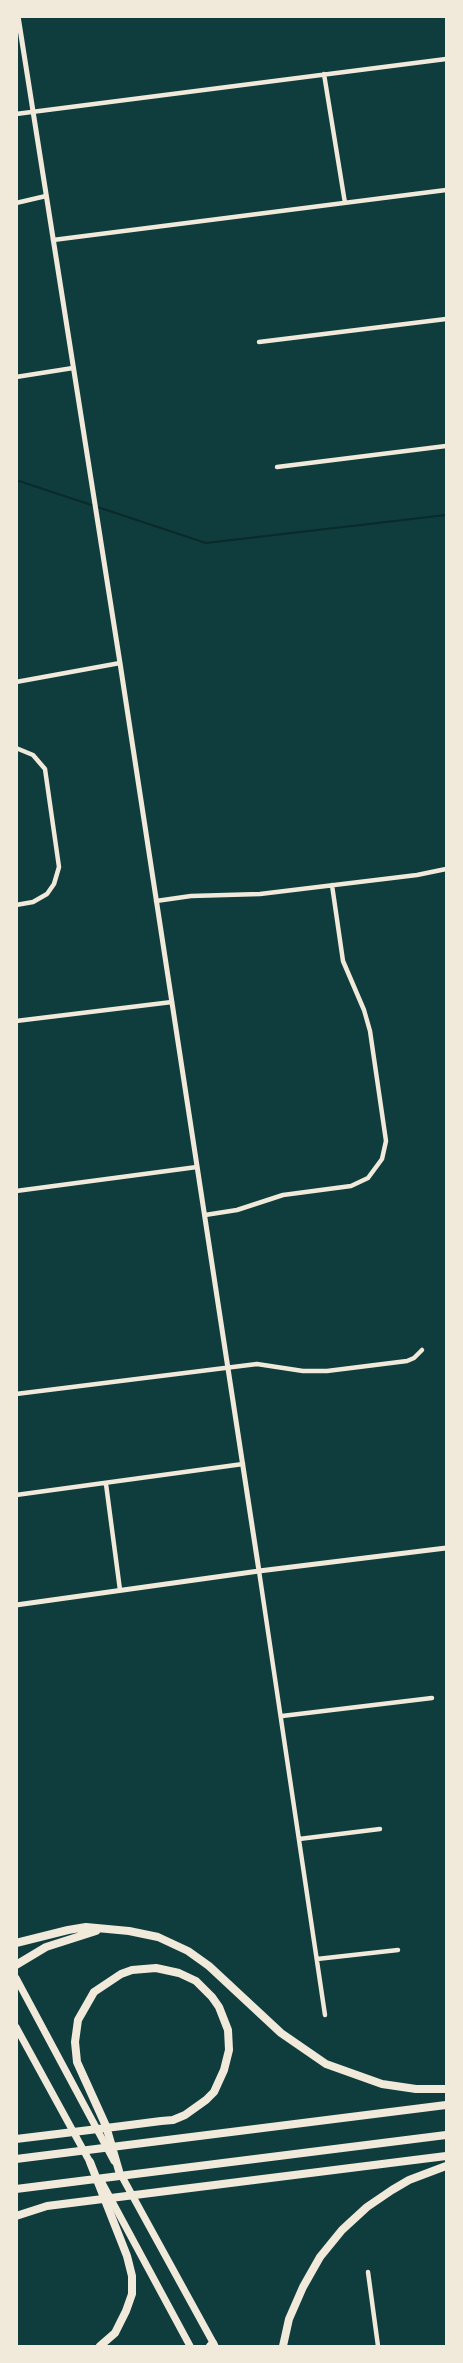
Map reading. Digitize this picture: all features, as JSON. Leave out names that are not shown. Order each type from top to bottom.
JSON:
[{"type":"highway","points":[[16,1943],[68,1929],[86,1927],[129,1931],[158,1937],[188,1951],[219,1974],[287,2038],[326,2064],[382,2084],[416,2089],[447,2089]]},
{"type":"highway","points":[[16,1965],[46,1947],[104,1929]]},
{"type":"highway","points":[[16,2139],[49,2135],[122,2126],[173,2120],[201,2104],[213,2092],[228,2058],[229,2040],[226,2024],[219,2007],[196,1981],[179,1973],[156,1968],[132,1970],[121,1974],[94,1992],[78,2019],[75,2043],[77,2062],[106,2126],[119,2171]]},
{"type":"highway","points":[[16,2159],[447,2105]]},
{"type":"highway","points":[[16,2189],[447,2135]]},
{"type":"highway","points":[[16,2216],[38,2207],[447,2156]]},
{"type":"highway","points":[[90,2162],[127,2256],[132,2276],[132,2294],[126,2312],[115,2333],[100,2346]]},
{"type":"highway","points":[[283,2346],[290,2319],[303,2286],[320,2258],[342,2230],[367,2207],[392,2190],[409,2180],[447,2166]]},
{"type":"main road","points":[[16,1978],[212,2345]]},
{"type":"main road","points":[[16,2027],[190,2346]]},
{"type":"street","points":[[18,16],[198,1167],[325,2015]]},
{"type":"street","points":[[16,114],[447,59]]},
{"type":"street","points":[[324,74],[345,203]]},
{"type":"street","points":[[53,240],[447,190]]},
{"type":"street","points":[[16,202],[46,196]]},
{"type":"street","points":[[259,342],[447,319]]},
{"type":"street","points":[[16,377],[73,368]]},
{"type":"street","points":[[277,467],[447,446]]},
{"type":"street","points":[[16,682],[120,663]]},
{"type":"street","points":[[16,748],[37,758],[48,777],[59,863],[58,873],[52,887],[37,900],[16,905]]},
{"type":"street","points":[[156,901],[191,896],[253,895],[447,869]]},
{"type":"street","points":[[205,1215],[233,1211],[277,1197],[347,1187],[364,1180],[375,1171],[380,1162],[385,1145],[370,1031],[364,1010],[344,964],[332,885]]},
{"type":"street","points":[[16,1021],[172,1002]]},
{"type":"street","points":[[16,1191],[198,1167]]},
{"type":"street","points":[[16,1394],[228,1366],[260,1364],[303,1371],[322,1371],[407,1361],[422,1350]]},
{"type":"street","points":[[16,1495],[106,1485],[243,1464]]},
{"type":"street","points":[[106,1485],[120,1590]]},
{"type":"street","points":[[16,1605],[447,1548]]},
{"type":"street","points":[[282,1716],[432,1698]]},
{"type":"street","points":[[299,1839],[380,1829]]},
{"type":"street","points":[[317,1959],[398,1950]]},
{"type":"street","points":[[368,2272],[378,2346]]},
{"type":"waterway","points":[[16,480],[206,543],[446,515]]}]
